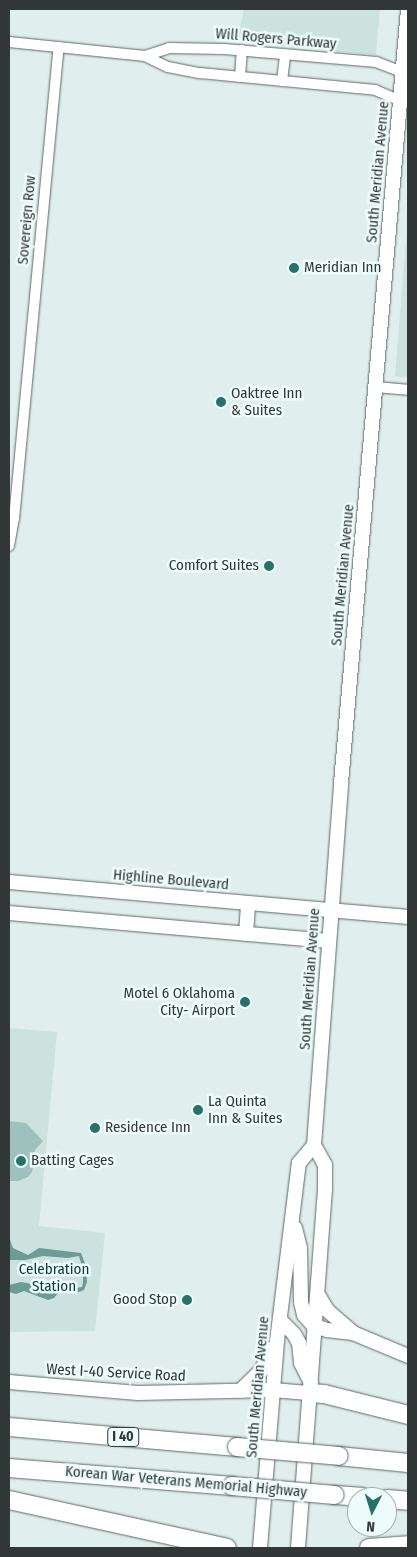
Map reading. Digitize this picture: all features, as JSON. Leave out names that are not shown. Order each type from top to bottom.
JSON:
[{"type":"highway","points":[[312,1388],[324,1394],[408,1415]]},
{"type":"highway","name":"I 40","points":[[9,1427],[408,1463]]},
{"type":"highway","name":"Korean War Veterans Memorial Highway","points":[[9,1468],[347,1495]]},
{"type":"highway","points":[[9,1500],[224,1548]]},
{"type":"highway","points":[[369,1548],[408,1545]]},
{"type":"main road","name":"South Meridian Avenue","points":[[260,1548],[277,1341],[299,1163],[314,1145],[331,910],[408,9]]},
{"type":"main road","name":"Highline Boulevard","points":[[9,882],[408,918]]},
{"type":"main road","points":[[246,934],[248,903]]},
{"type":"main road","points":[[9,913],[329,941]]},
{"type":"main road","points":[[298,1548],[312,1388],[325,1165],[314,1145]]},
{"type":"main road","points":[[293,1220],[300,1248],[302,1309],[307,1319],[316,1326],[327,1330],[353,1333],[408,1356]]},
{"type":"main road","points":[[318,1295],[328,1311],[353,1333]]},
{"type":"main road","points":[[280,1320],[294,1334],[299,1343],[304,1370],[312,1388]]},
{"type":"main road","points":[[240,1391],[261,1371],[277,1341]]},
{"type":"main road","name":"West I-40 Service Road","points":[[9,1382],[138,1393],[312,1388]]},
{"type":"street","name":"Will Rogers Parkway","points":[[9,42],[145,56],[168,67],[240,77],[375,90],[401,101]]},
{"type":"street","name":"Sovereign Row","points":[[9,546],[14,519],[59,47]]},
{"type":"street","name":"Will Rogers Parkway","points":[[145,56],[169,48],[242,50],[376,62],[404,73]]},
{"type":"street","points":[[240,77],[242,50]]},
{"type":"street","points":[[282,81],[285,55]]},
{"type":"street","points":[[375,387],[408,390]]},
{"type":"shaded area","points":[[244,9],[380,9],[376,55],[237,42]]},
{"type":"shaded area","points":[[408,215],[408,378],[395,376]]},
{"type":"shaded area","name":"Celebration Station","points":[[9,1028],[57,1032],[39,1226],[105,1233],[95,1331],[9,1332]]},
{"type":"shaded area","name":"Batting Cages","points":[[9,1121],[26,1123],[43,1141],[35,1150],[32,1172],[28,1177],[18,1181],[9,1181]]},
{"type":"shaded area","points":[[9,1237],[13,1248],[28,1255],[39,1248],[81,1253],[86,1266],[87,1282],[84,1290],[79,1292],[60,1291],[54,1298],[48,1300],[24,1291],[16,1294],[9,1292],[9,1285],[21,1282],[42,1286],[82,1287],[83,1277],[76,1273],[77,1269],[82,1267],[79,1256],[68,1258],[43,1256],[25,1260],[9,1260]]},
{"type":"place","name":"Meridian Inn","points":[[294,268]]},
{"type":"place","name":"Oaktree Inn & Suites","points":[[221,402]]},
{"type":"place","name":"Comfort Suites","points":[[269,566]]},
{"type":"place","name":"Motel 6 Oklahoma City- Airport","points":[[245,1002]]},
{"type":"place","name":"La Quinta Inn & Suites","points":[[198,1110]]},
{"type":"place","name":"Residence Inn","points":[[95,1128]]},
{"type":"place","name":"Batting Cages","points":[[21,1161]]},
{"type":"place","name":"Good Stop","points":[[187,1300]]}]
